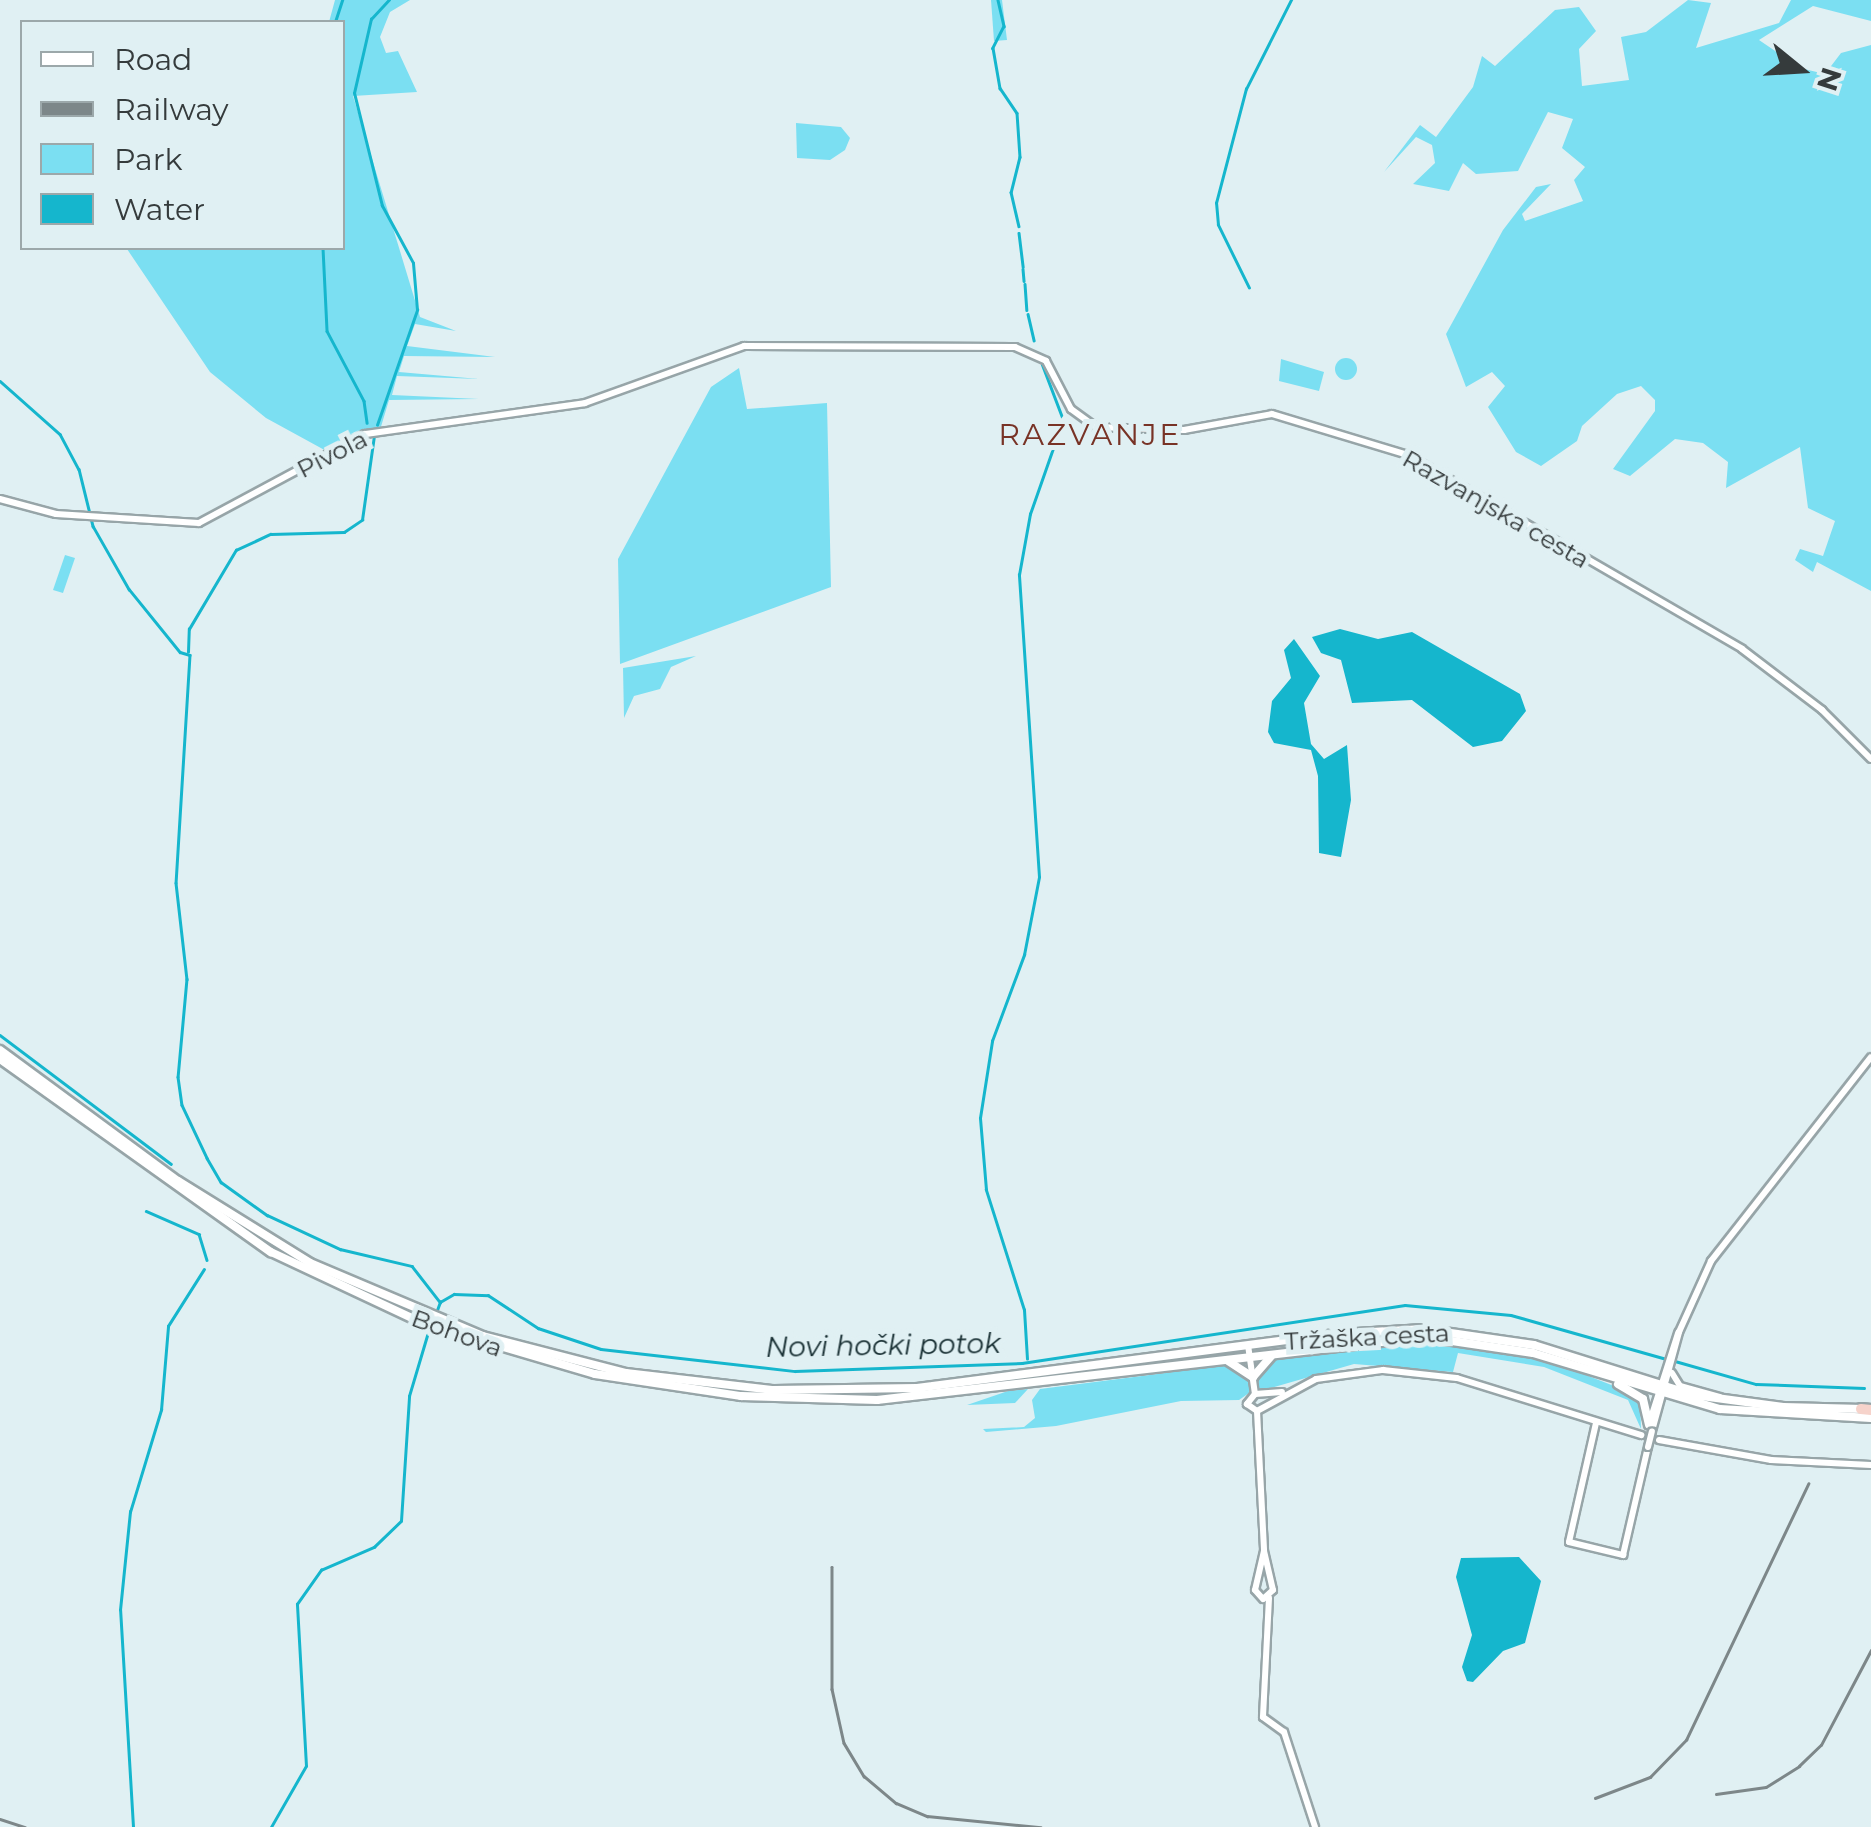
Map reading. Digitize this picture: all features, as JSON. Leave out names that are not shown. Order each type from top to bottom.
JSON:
[{"type":"main road","points":[[0,1050],[58,1097]]},
{"type":"main road","points":[[0,1059],[58,1097]]},
{"type":"main road","name":"Bohova","points":[[58,1097],[274,1244],[426,1320],[564,1359],[667,1379],[774,1390],[917,1393]]},
{"type":"main road","name":"Tržaška cesta","points":[[917,1393],[1383,1331],[1459,1332],[1534,1345],[1661,1390],[1725,1400],[1868,1409]]},
{"type":"main road","name":"Tržaška cesta","points":[[917,1393],[1223,1359],[1248,1350],[1460,1340],[1533,1352],[1610,1379],[1749,1414],[1871,1418]]},
{"type":"main road","points":[[1223,1359],[1253,1376],[1264,1358],[1291,1349]]},
{"type":"main road","points":[[1610,1379],[1643,1399],[1650,1428]]},
{"type":"street","name":"Razvanjska cesta","points":[[517,414],[656,383],[744,346],[851,342],[1035,352],[1075,415],[1109,429],[1184,430],[1272,414],[1300,419],[1408,454],[1728,640],[1822,710],[1871,759]]},
{"type":"street","name":"Pivola","points":[[0,500],[174,526],[216,517],[365,434],[517,414]]},
{"type":"street","points":[[1596,1423],[1569,1542],[1623,1554],[1650,1428],[1672,1352],[1722,1244],[1871,1056]]},
{"type":"street","name":"Tržaška cesta","points":[[1248,1350],[1258,1395]]},
{"type":"street","points":[[1668,1368],[1677,1384],[1725,1400]]},
{"type":"street","name":"Tržaška cesta","points":[[1288,1391],[1335,1373],[1408,1372],[1473,1382],[1641,1435]]},
{"type":"street","points":[[1288,1391],[1261,1408],[1247,1404],[1258,1395],[1288,1391]]},
{"type":"street","points":[[1258,1395],[1264,1550],[1260,1582],[1264,1598],[1263,1717],[1284,1732],[1315,1827]]},
{"type":"street","points":[[1659,1440],[1772,1460],[1871,1466]]},
{"type":"street","points":[[1264,1550],[1270,1583],[1264,1598]]},
{"type":"street","points":[[1260,1582],[1270,1583]]},
{"type":"green space","points":[[335,0],[410,0],[390,12],[380,37],[386,53],[398,51],[417,92],[353,96],[420,317],[456,331],[415,324],[407,346],[495,357],[404,356],[399,372],[479,379],[397,376],[392,395],[479,399],[389,400],[380,430],[330,453],[266,418],[210,372],[128,250],[345,250],[345,20],[330,20]]},
{"type":"green space","points":[[991,0],[1002,0],[1007,40],[994,41]]},
{"type":"green space","points":[[1688,0],[1711,3],[1696,48],[1779,23],[1791,0],[1871,0],[1871,21],[1813,6],[1759,40],[1800,68],[1825,74],[1841,53],[1871,45],[1871,591],[1817,562],[1813,572],[1795,560],[1800,549],[1823,556],[1835,521],[1808,508],[1800,447],[1726,488],[1728,462],[1703,443],[1675,439],[1630,476],[1613,469],[1655,411],[1655,400],[1641,386],[1617,394],[1582,426],[1577,441],[1541,466],[1516,452],[1488,407],[1505,386],[1492,372],[1466,387],[1446,334],[1503,230],[1536,187],[1551,184],[1522,214],[1525,221],[1583,201],[1574,180],[1585,167],[1562,148],[1573,119],[1548,112],[1518,171],[1476,174],[1463,163],[1449,191],[1413,184],[1435,163],[1432,145],[1416,137],[1384,172],[1420,125],[1436,137],[1473,87],[1482,56],[1495,66],[1555,10],[1579,7],[1596,31],[1579,49],[1582,86],[1629,80],[1621,37],[1646,32]]},
{"type":"green space","points":[[796,123],[841,127],[850,138],[845,150],[830,160],[797,158]]},
{"type":"green space","points":[[1346,358],[1354,361],[1354,377],[1346,380],[1338,377],[1335,369],[1338,361]]},
{"type":"green space","points":[[1281,359],[1324,372],[1319,391],[1279,381]]},
{"type":"green space","points":[[739,368],[747,409],[827,403],[831,587],[620,664],[618,559],[711,387]]},
{"type":"green space","points":[[65,555],[75,558],[63,593],[53,590]]},
{"type":"green space","points":[[696,656],[671,667],[660,689],[634,696],[624,718],[623,668]]},
{"type":"green space","points":[[1433,1341],[1550,1361],[1632,1393],[1640,1399],[1641,1429],[1628,1400],[1544,1367],[1458,1353],[1453,1372],[1354,1364],[1260,1391],[1256,1375],[1266,1361],[1330,1348]]},
{"type":"green space","points":[[1228,1365],[1249,1379],[1249,1393],[1239,1400],[1181,1401],[1056,1426],[986,1432],[983,1429],[1024,1427],[1035,1418],[1032,1400],[1040,1389]]},
{"type":"green space","points":[[1028,1389],[1015,1403],[967,1405],[1008,1391]]},
{"type":"water","points":[[1340,629],[1378,639],[1412,632],[1520,694],[1526,711],[1502,741],[1473,747],[1412,700],[1352,703],[1341,660],[1321,653],[1312,637]]},
{"type":"water","points":[[1294,639],[1320,676],[1304,703],[1311,744],[1324,759],[1347,745],[1351,800],[1341,857],[1319,853],[1318,776],[1311,750],[1274,743],[1268,732],[1272,701],[1291,678],[1284,650]]},
{"type":"water","points":[[1519,1557],[1541,1581],[1525,1643],[1503,1651],[1473,1682],[1467,1681],[1462,1667],[1472,1635],[1456,1577],[1461,1558]]},
{"type":"waterway","points":[[336,20],[342,0]]},
{"type":"waterway","points":[[377,425],[417,310],[413,263],[382,206],[354,93],[371,19],[389,0]]},
{"type":"waterway","points":[[998,0],[1004,26],[993,48],[1000,88],[1017,113],[1020,157],[1011,192],[1019,226]]},
{"type":"waterway","points":[[1249,288],[1218,225],[1216,203],[1246,89],[1291,0]]},
{"type":"waterway","points":[[1019,233],[1023,267]]},
{"type":"waterway","points":[[323,250],[327,331],[364,401],[367,423]]},
{"type":"waterway","points":[[1023,269],[1024,281]]},
{"type":"waterway","points":[[1025,284],[1027,310]]},
{"type":"waterway","points":[[1028,314],[1034,340]]},
{"type":"waterway","points":[[1027,1359],[1024,1310],[986,1190],[980,1118],[992,1041],[1024,955],[1039,877],[1019,575],[1030,514],[1063,420],[1042,365]]},
{"type":"waterway","points":[[0,381],[60,434],[79,469],[93,526],[129,589],[180,652],[190,655],[176,883],[187,979],[178,1077],[182,1105],[207,1158],[221,1182],[267,1215],[340,1249],[412,1266],[440,1302]]},
{"type":"waterway","points":[[188,652],[189,629],[236,550],[271,534],[344,532],[362,520],[374,436]]},
{"type":"waterway","points":[[0,1035],[171,1164]]},
{"type":"waterway","points":[[146,1211],[199,1234],[207,1260]]},
{"type":"waterway","points":[[133,1827],[120,1610],[130,1512],[161,1410],[168,1326],[204,1269]]},
{"type":"waterway","name":"Novi hočki potok","points":[[436,1313],[440,1302],[454,1294],[488,1295],[538,1328],[601,1349],[795,1371],[1022,1363],[1405,1305],[1511,1315],[1667,1359]]},
{"type":"waterway","name":"Novi hočki potok","points":[[271,1827],[306,1766],[297,1604],[321,1570],[374,1547],[401,1521],[409,1396],[429,1329]]},
{"type":"waterway","name":"Novi hočki potok","points":[[1675,1361],[1756,1384],[1864,1388]]},
{"type":"railway","points":[[1595,1798],[1650,1777],[1686,1740],[1808,1484]]},
{"type":"railway","points":[[832,1567],[832,1689],[844,1743],[864,1776],[896,1803],[927,1816],[1040,1827]]},
{"type":"railway","points":[[1716,1794],[1766,1787],[1799,1766],[1821,1745],[1871,1650]]},
{"type":"railway","points":[[0,1819],[25,1827]]},
{"type":"district","name":"RAZVANJE","points":[[1090,435]]}]
